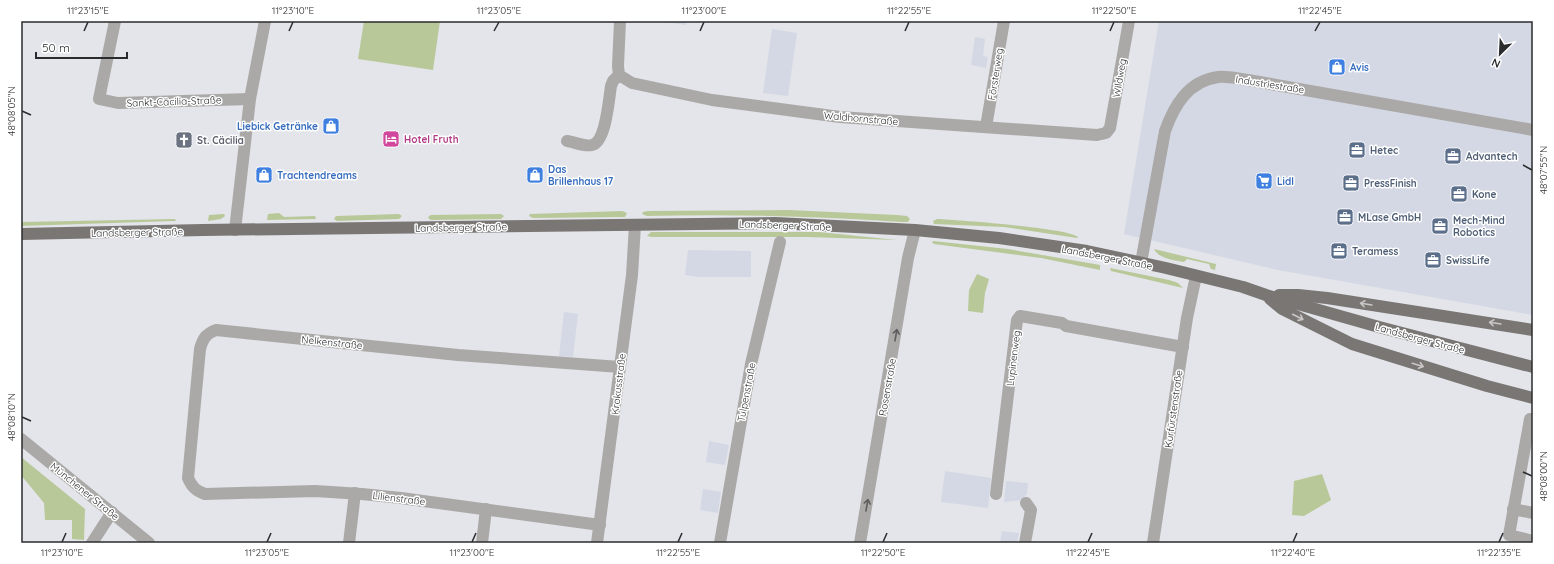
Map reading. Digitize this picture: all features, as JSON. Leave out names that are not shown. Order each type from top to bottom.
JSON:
[{"type":"main road","name":"Landsberger Straße","points":[[21,234],[774,223],[915,230],[999,238],[1086,251],[1141,263],[1243,287],[1266,295],[1394,331],[1533,367]]},
{"type":"main road","points":[[1266,295],[1298,295],[1327,298],[1533,330]]},
{"type":"main road","points":[[1266,295],[1282,309],[1352,344],[1487,386],[1533,398]]},
{"type":"street","name":"Sankt-Cäcilia-Straße","points":[[115,21],[98,99],[118,103],[250,99]]},
{"type":"street","points":[[235,230],[250,99],[265,21]]},
{"type":"street","points":[[567,141],[591,145],[600,139],[604,131],[611,86],[613,81],[619,75],[620,21]]},
{"type":"street","name":"Försterweg","points":[[986,127],[1004,21]]},
{"type":"street","name":"Wildweg","points":[[1106,133],[1110,128],[1129,21]]},
{"type":"street","name":"Waldhornstraße","points":[[619,75],[632,83],[724,101],[840,117],[1097,135],[1106,133]]},
{"type":"street","name":"Industriestraße","points":[[1141,263],[1165,131],[1169,120],[1180,100],[1186,93],[1194,86],[1209,80],[1222,77],[1248,80],[1533,130]]},
{"type":"street","name":"Krokusstraße","points":[[597,543],[632,275],[635,225]]},
{"type":"street","name":"Rosenstraße","points":[[860,543],[908,258],[915,230]]},
{"type":"street","name":"Tulpenstraße","points":[[720,543],[751,364],[780,242]]},
{"type":"street","name":"Kurfürstenstraße","points":[[1153,543],[1182,347],[1196,276]]},
{"type":"street","name":"Lupinenweg","points":[[996,494],[1017,320],[1020,316],[1182,347]]},
{"type":"street","name":"Nelkenstraße","points":[[197,491],[191,485],[188,478],[200,348],[205,336],[216,330],[458,355],[620,367]]},
{"type":"street","points":[[1530,419],[1508,535],[1533,541]]},
{"type":"street","name":"Münchener Straße","points":[[21,439],[149,543]]},
{"type":"street","name":"Lilienstraße","points":[[197,491],[205,494],[315,491],[355,493],[600,525]]},
{"type":"street","points":[[349,543],[355,493]]},
{"type":"street","points":[[1025,543],[1030,510],[1026,503]]},
{"type":"street","points":[[482,543],[486,509]]},
{"type":"street","points":[[1513,509],[1533,513]]},
{"type":"street","points":[[92,543],[112,512]]},
{"type":"shaded area","points":[[659,21],[687,21],[686,25]]},
{"type":"shaded area","points":[[1159,21],[1533,21],[1533,315],[1278,270],[1124,234]]},
{"type":"shaded area","points":[[772,29],[797,33],[788,96],[763,93]]},
{"type":"shaded area","points":[[975,37],[985,39],[983,55],[988,58],[986,68],[971,65]]},
{"type":"shaded area","points":[[688,250],[751,251],[751,277],[699,277],[685,275]]},
{"type":"shaded area","points":[[564,312],[578,314],[573,357],[559,356]]},
{"type":"shaded area","points":[[709,441],[729,445],[725,465],[706,462]]},
{"type":"shaded area","points":[[945,471],[991,478],[988,508],[941,502]]},
{"type":"shaded area","points":[[1006,481],[1028,483],[1027,494],[1022,500],[1004,502]]},
{"type":"shaded area","points":[[703,489],[721,492],[718,513],[700,510]]},
{"type":"shaded area","points":[[1002,531],[1019,533],[1017,543],[1000,543]]},
{"type":"green space","points":[[364,21],[440,21],[433,70],[358,59]]},
{"type":"green space","points":[[788,210],[897,215],[907,216],[910,219],[908,222],[901,222],[742,215],[647,216],[642,214],[643,212],[648,211]]},
{"type":"green space","points":[[622,211],[627,213],[625,217],[533,218],[529,216],[530,214]]},
{"type":"green space","points":[[279,213],[284,217],[315,216],[316,219],[267,220],[268,214]]},
{"type":"green space","points":[[224,214],[225,216],[221,219],[208,221],[209,215]]},
{"type":"green space","points":[[399,214],[402,216],[399,219],[337,221],[334,219],[336,216]]},
{"type":"green space","points":[[501,214],[504,216],[501,219],[431,220],[428,218],[431,215]]},
{"type":"green space","points":[[175,219],[176,221],[21,226],[21,222]]},
{"type":"green space","points":[[937,219],[1035,228],[1070,234],[1078,237],[1004,227],[934,224],[933,221]]},
{"type":"green space","points":[[651,232],[819,232],[897,240],[808,237],[647,236]]},
{"type":"green space","points":[[932,242],[1008,249],[1100,265],[1100,270],[1041,258],[934,244]]},
{"type":"green space","points":[[1154,249],[1216,264],[1215,270],[1211,269],[1209,264],[1187,259],[1184,262],[1163,257]]},
{"type":"green space","points":[[1110,268],[1169,280],[1178,283],[1183,288],[1111,271]]},
{"type":"green space","points":[[977,274],[989,279],[985,293],[983,313],[968,311],[969,290]]},
{"type":"green space","points":[[21,457],[85,509],[84,540],[72,539],[72,520],[45,520],[44,503],[21,475]]},
{"type":"green space","points":[[1322,474],[1331,500],[1304,516],[1292,515],[1294,481]]},
{"type":"place","name":"Avis","points":[[1337,67]]},
{"type":"place","name":"Liebick Getränke","points":[[331,126]]},
{"type":"place","name":"Hotel Fruth","points":[[391,139]]},
{"type":"place","name":"St. Cäcilia","points":[[184,140]]},
{"type":"place","name":"Hetec","points":[[1357,150]]},
{"type":"place","name":"Advantech","points":[[1453,156]]},
{"type":"place","name":"Trachtendreams","points":[[264,175]]},
{"type":"place","name":"Das Brillenhaus 17","points":[[535,175]]},
{"type":"place","name":"Lidl","points":[[1264,181]]},
{"type":"place","name":"PressFinish","points":[[1351,183]]},
{"type":"place","name":"Kone","points":[[1459,194]]},
{"type":"place","name":"MLase GmbH","points":[[1345,217]]},
{"type":"place","name":"Mech-Mind Robotics","points":[[1440,226]]},
{"type":"place","name":"Teramess","points":[[1339,251]]},
{"type":"place","name":"SwissLife","points":[[1433,260]]}]
